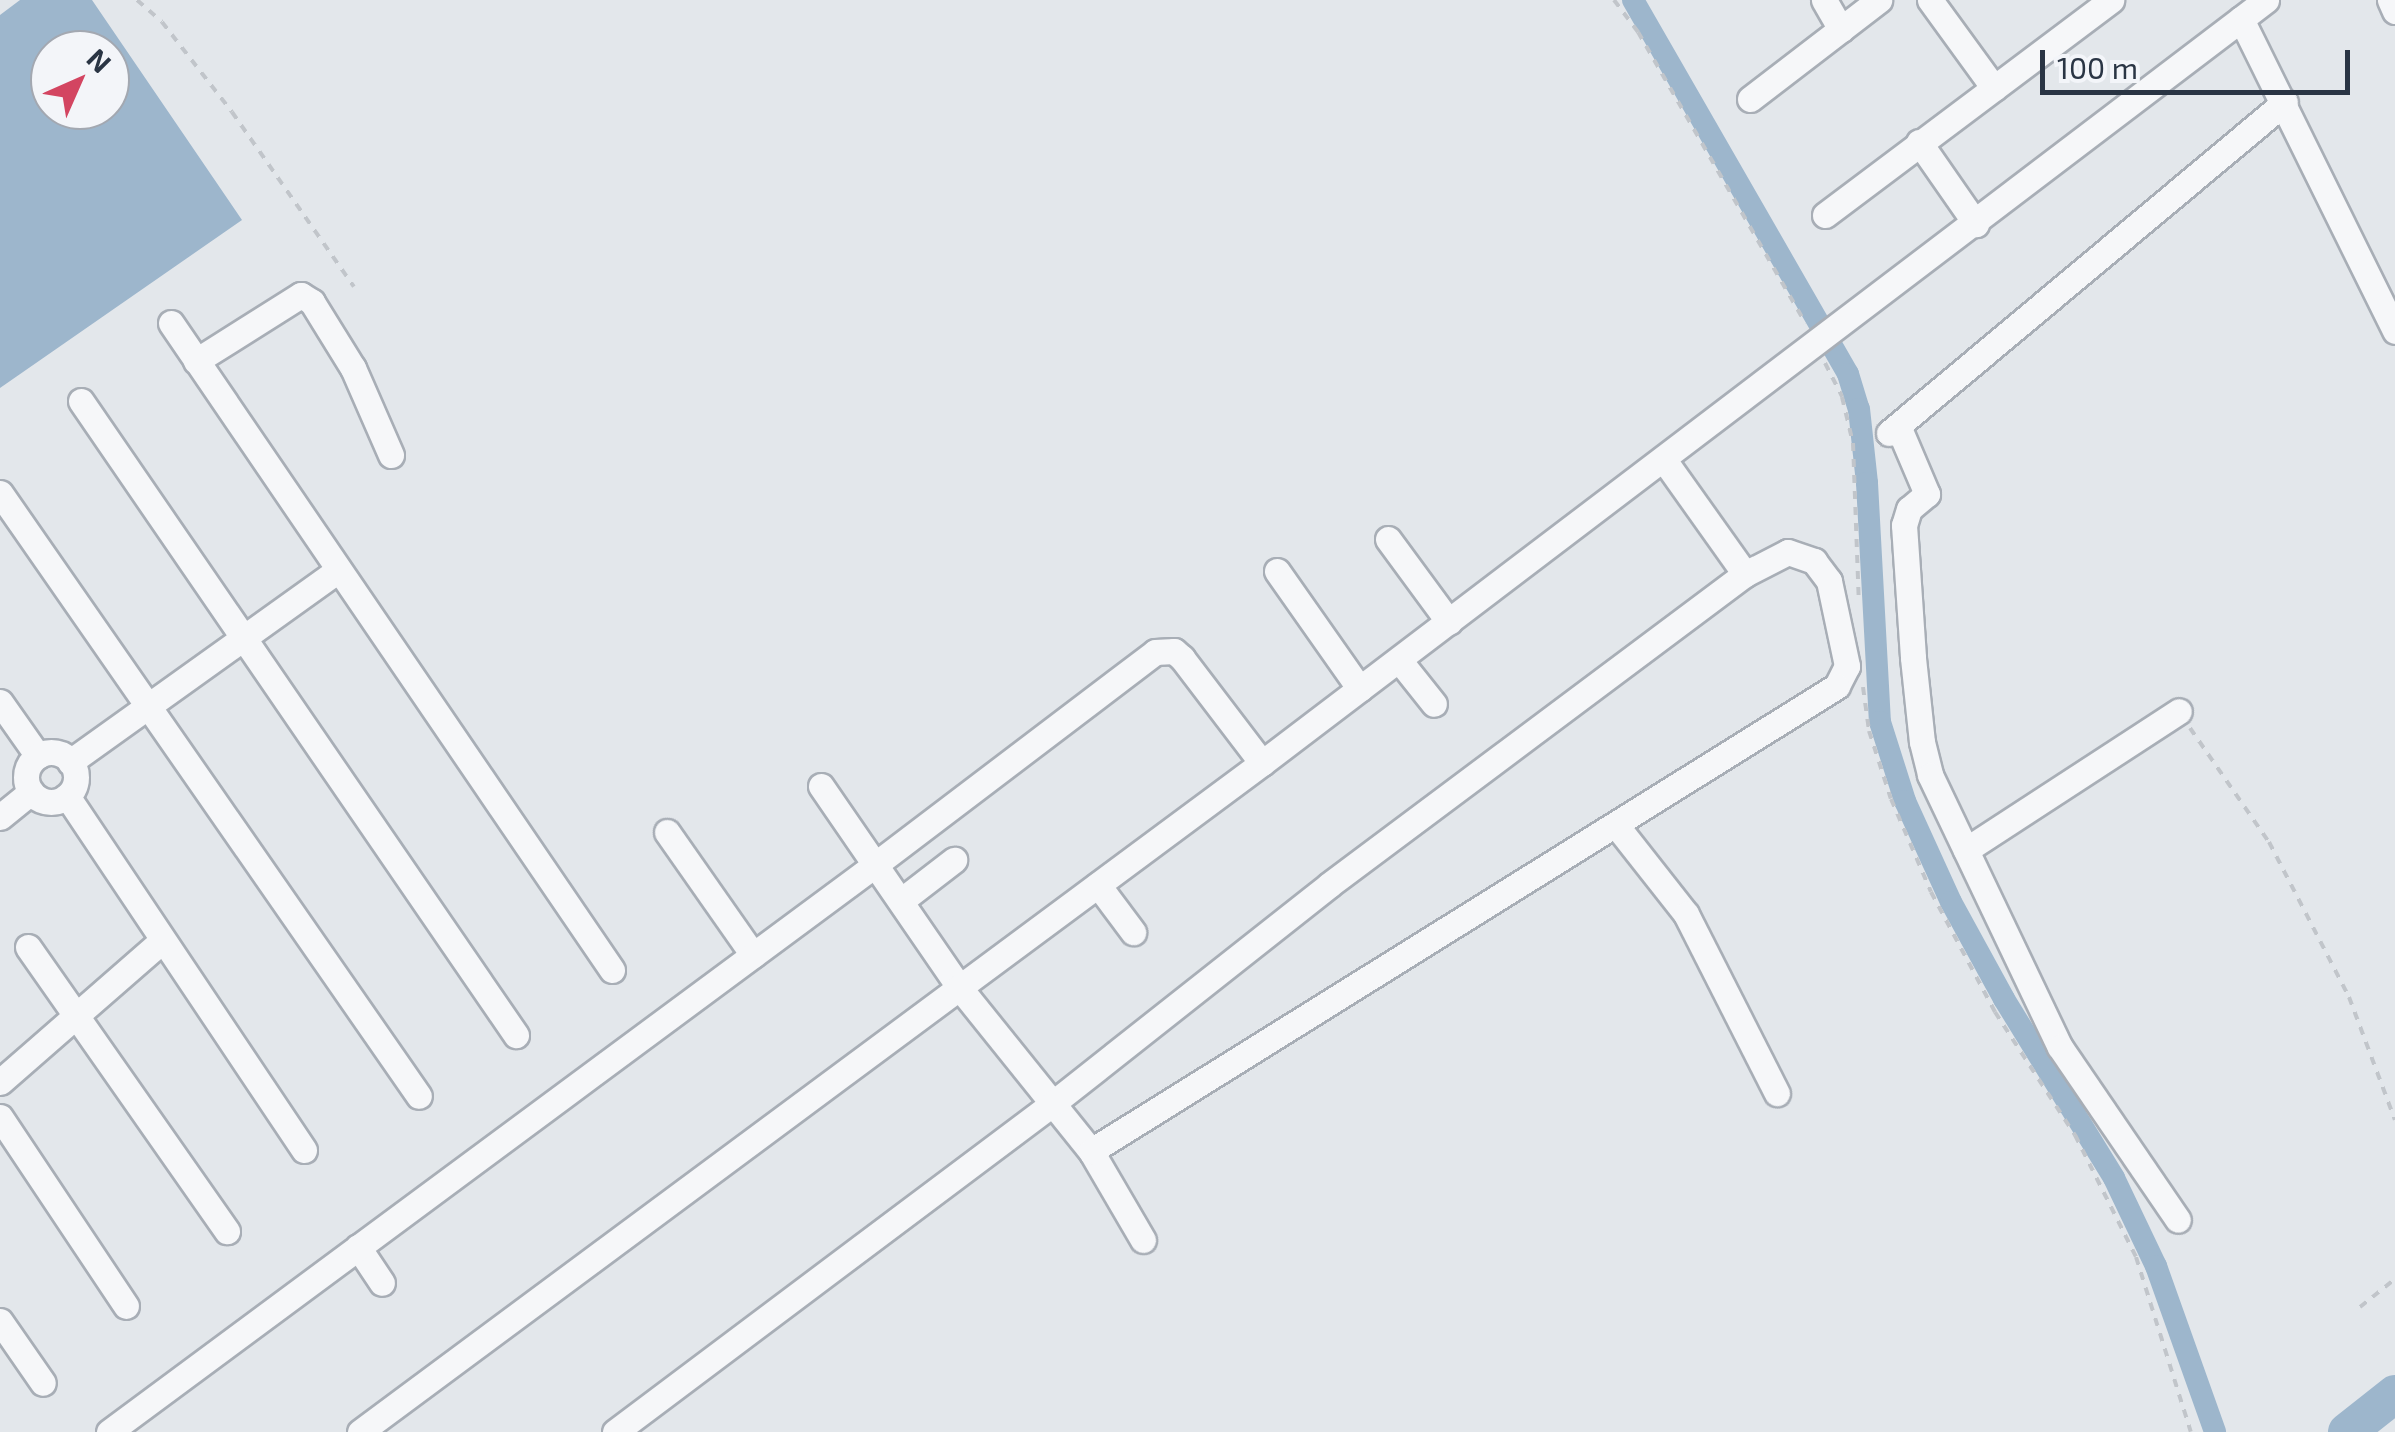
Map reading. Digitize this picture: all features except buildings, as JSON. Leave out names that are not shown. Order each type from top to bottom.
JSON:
[{"type":"street","points":[[1824,0],[1841,29]]},
{"type":"street","points":[[1750,99],[1879,0]]},
{"type":"street","points":[[1930,0],[1994,88]]},
{"type":"street","points":[[1825,215],[2111,0]]},
{"type":"street","points":[[360,1432],[1360,690],[2266,0]]},
{"type":"street","points":[[2390,0],[2395,12]]},
{"type":"street","points":[[2241,19],[2395,331]]},
{"type":"street","points":[[2178,1220],[2060,1047],[1930,775],[1922,742],[1904,524],[1910,509],[1927,494],[1894,430],[2284,102]]},
{"type":"street","points":[[1919,142],[1976,224]]},
{"type":"street","points":[[196,361],[301,295],[312,302],[353,368],[391,455]]},
{"type":"street","points":[[171,323],[612,970]]},
{"type":"street","points":[[81,402],[246,636],[516,1035]]},
{"type":"street","points":[[1664,460],[1745,574]]},
{"type":"street","points":[[0,493],[419,1096]]},
{"type":"street","points":[[1388,539],[1449,622]]},
{"type":"street","points":[[615,1432],[1052,1104],[1329,885],[1745,574],[1788,552],[1814,561],[1830,581],[1846,666],[1837,686],[1091,1152]]},
{"type":"street","points":[[70,762],[337,571]]},
{"type":"street","points":[[1277,571],[1360,690]]},
{"type":"street","points":[[109,1432],[1164,650],[1182,658],[1262,763]]},
{"type":"street","points":[[1399,660],[1434,704]]},
{"type":"street","points":[[0,702],[38,756]]},
{"type":"street","points":[[1966,850],[2179,711]]},
{"type":"street","points":[[59,754],[70,762],[76,780],[68,796],[44,801],[31,792],[28,769],[38,756],[59,754]]},
{"type":"street","points":[[821,786],[960,986],[1091,1152],[1143,1240]]},
{"type":"street","points":[[0,816],[31,792]]},
{"type":"street","points":[[68,796],[304,1150]]},
{"type":"street","points":[[1616,824],[1686,914],[1776,1094]]},
{"type":"street","points":[[667,832],[753,954]]},
{"type":"street","points":[[902,900],[954,860]]},
{"type":"street","points":[[1098,884],[1134,932]]},
{"type":"street","points":[[0,1082],[163,940]]},
{"type":"street","points":[[28,946],[227,1231]]},
{"type":"street","points":[[0,1116],[126,1306]]},
{"type":"street","points":[[358,1247],[382,1283]]},
{"type":"street","points":[[0,1321],[44,1383]]},
{"type":"path","points":[[137,0],[162,22],[232,112],[354,287]]},
{"type":"path","points":[[2179,711],[2270,842],[2349,996],[2395,1120]]},
{"type":"path","points":[[2360,1308],[2395,1279]]},
{"type":"water","points":[[20,0],[92,0],[112,30],[30,30],[30,130],[130,130],[130,56],[242,220],[0,388],[0,15]]},
{"type":"waterway","points":[[1633,0],[1848,374],[1859,409],[1867,483],[1880,722],[1905,801],[1951,902],[2004,999],[2114,1178],[2156,1266],[2215,1432]]},
{"type":"waterway","points":[[2347,1432],[2395,1394]]}]
